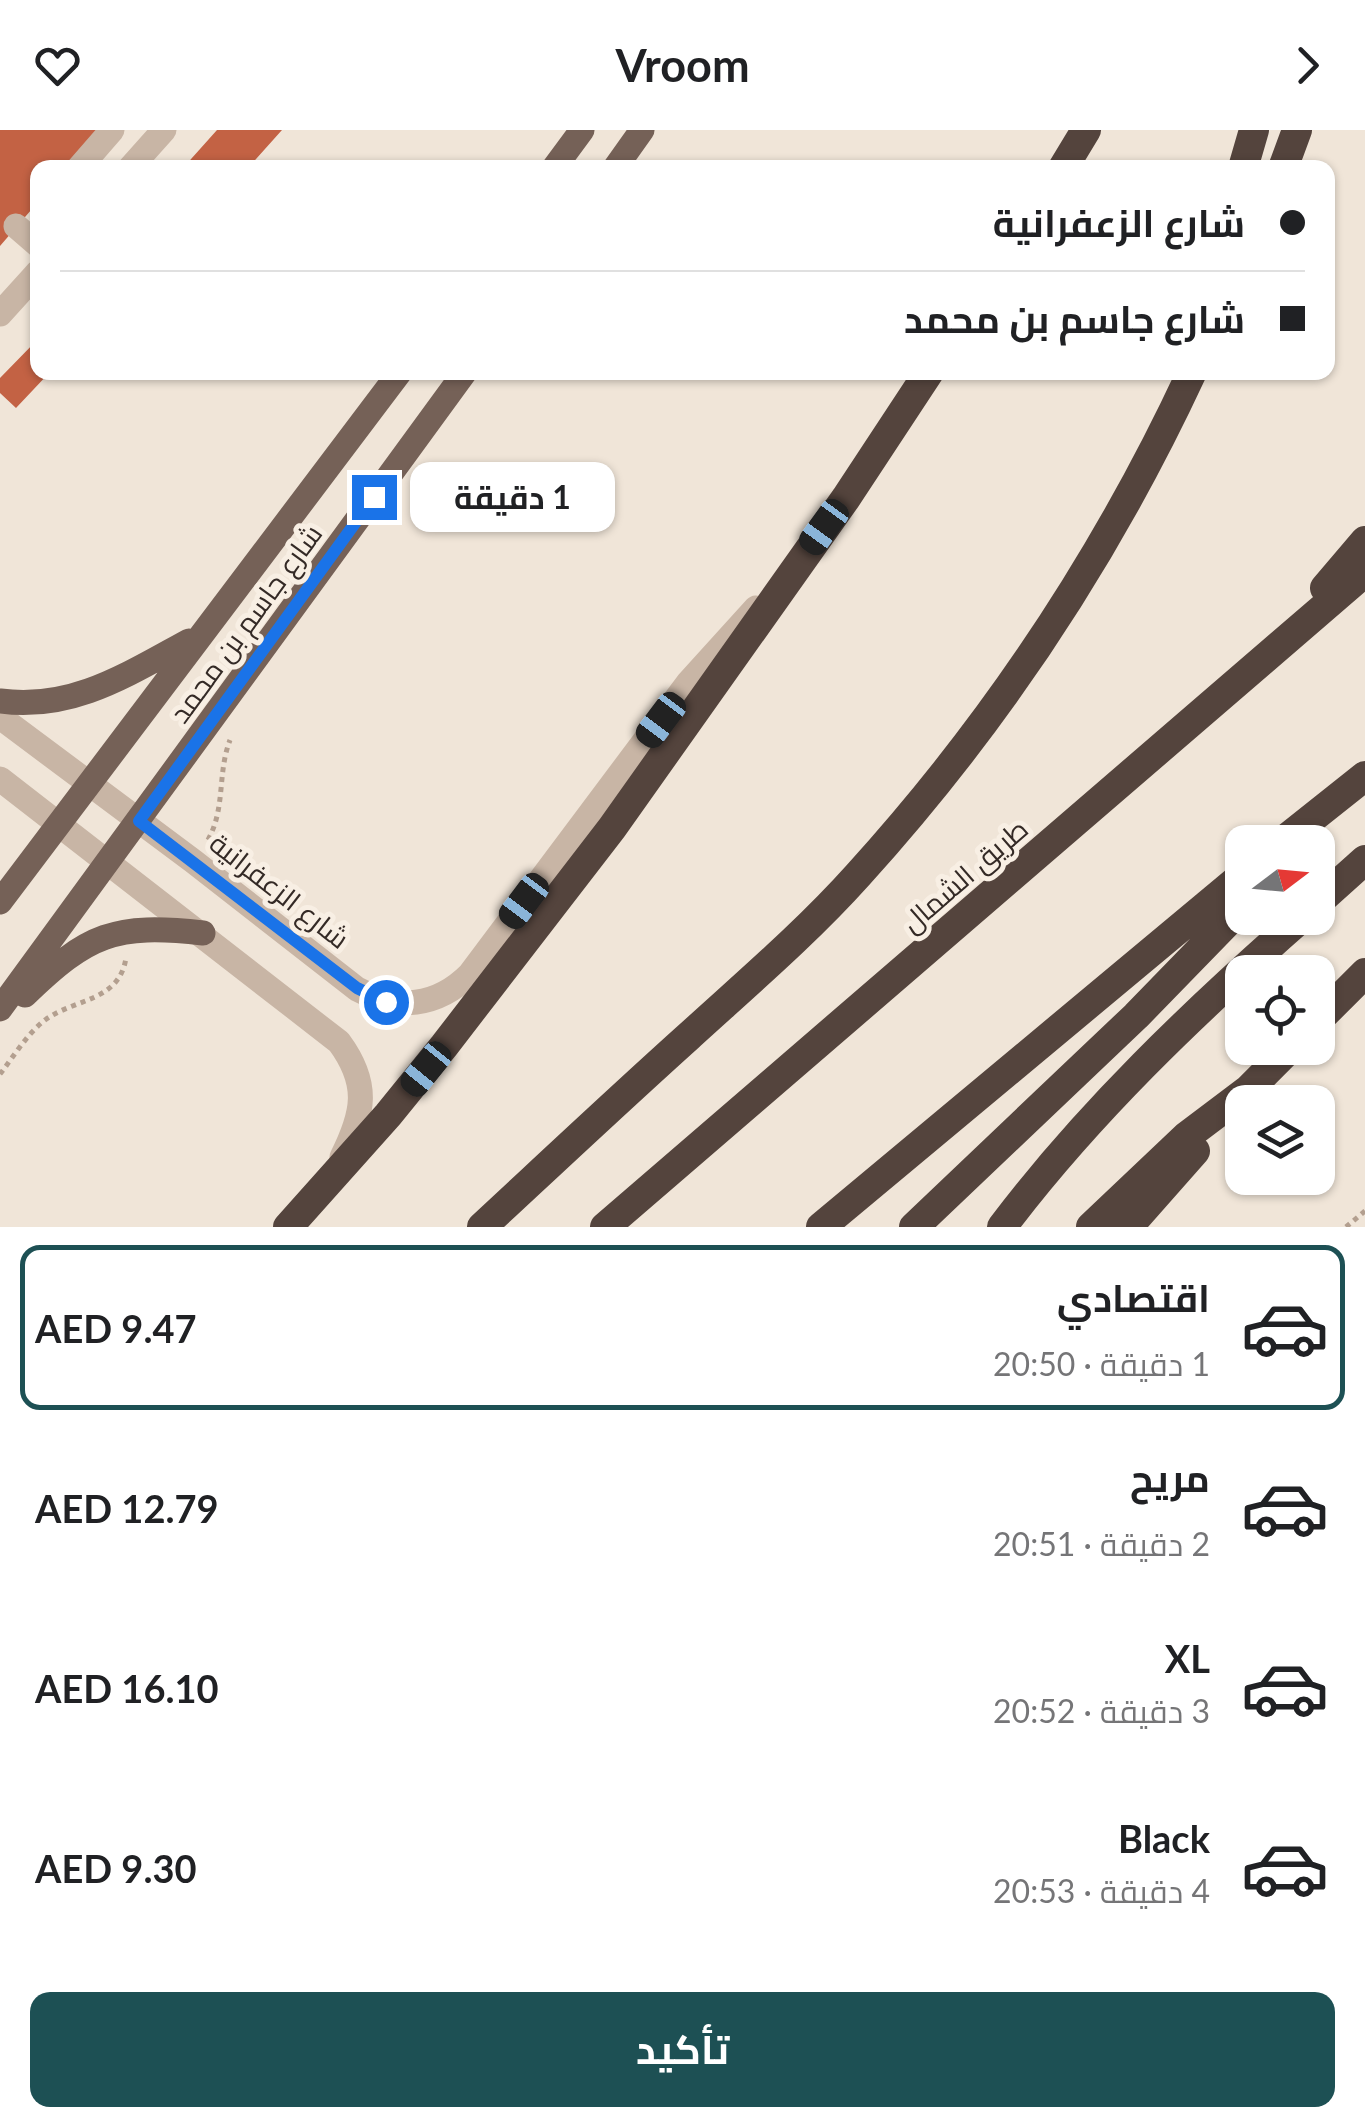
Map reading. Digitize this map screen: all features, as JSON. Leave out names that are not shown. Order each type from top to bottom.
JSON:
[{"type":"highway","points":[[1068,160],[1086,130]]},
{"type":"highway","points":[[1245,160],[1254,130]]},
{"type":"highway","points":[[1286,160],[1297,130]]},
{"type":"highway","points":[[288,1227],[388,1115],[612,828],[846,498],[925,380]]},
{"type":"highway","points":[[482,1227],[806,929],[930,792],[994,711],[1064,610],[1119,517],[1187,380]]},
{"type":"highway","points":[[1284,642],[1365,541]]},
{"type":"highway","name":"طريق الشمال","points":[[605,1227],[1365,572]]},
{"type":"highway","points":[[1303,825],[1365,776]]},
{"type":"highway","points":[[1309,825],[1320,811]]},
{"type":"highway","points":[[1335,887],[1365,860]]},
{"type":"highway","points":[[821,1227],[1225,890]]},
{"type":"highway","points":[[914,1227],[1136,1016],[1225,924]]},
{"type":"highway","points":[[1002,1227],[1031,1189],[1129,1081],[1282,935]]},
{"type":"highway","points":[[1335,1003],[1365,972]]},
{"type":"highway","points":[[1253,1085],[1273,1065]]},
{"type":"highway","points":[[1091,1227],[1187,1136],[1225,1107]]},
{"type":"highway","points":[[1128,1227],[1225,1116]]},
{"type":"main road","points":[[560,160],[582,130]]},
{"type":"main road","points":[[621,160],[642,130]]},
{"type":"main road","name":"شارع جاسم بن محمد","points":[[0,902],[394,380]]},
{"type":"main road","name":"شارع جاسم بن محمد","points":[[0,1009],[459,380]]},
{"type":"main road","points":[[0,701],[42,703],[82,696],[198,637]]},
{"type":"main road","points":[[0,1020],[70,954],[86,944],[125,930],[157,928],[203,933]]},
{"type":"street","points":[[86,160],[112,130]]},
{"type":"street","points":[[137,160],[164,130]]},
{"type":"street","points":[[0,314],[30,281]]},
{"type":"street","name":"شارع الزعفرانية","points":[[0,718],[357,988],[386,1002],[417,1004],[459,985],[470,974],[688,683],[748,615],[782,584]]},
{"type":"street","points":[[0,778],[327,1030],[349,1055],[360,1086],[359,1118],[330,1179]]},
{"type":"path","points":[[0,1074],[40,1024],[117,984],[126,963],[125,930]]},
{"type":"path","points":[[1346,1227],[1365,1211]]},
{"type":"building","points":[[0,130],[99,130],[74,160],[30,160],[30,211],[0,246]]},
{"type":"building","points":[[217,130],[282,130],[255,160],[190,160]]},
{"type":"building","points":[[30,347],[30,380],[42,380],[16,408],[0,393],[0,378]]},
{"type":"route","points":[[374,497],[139,821],[357,988],[386,1002]]}]
